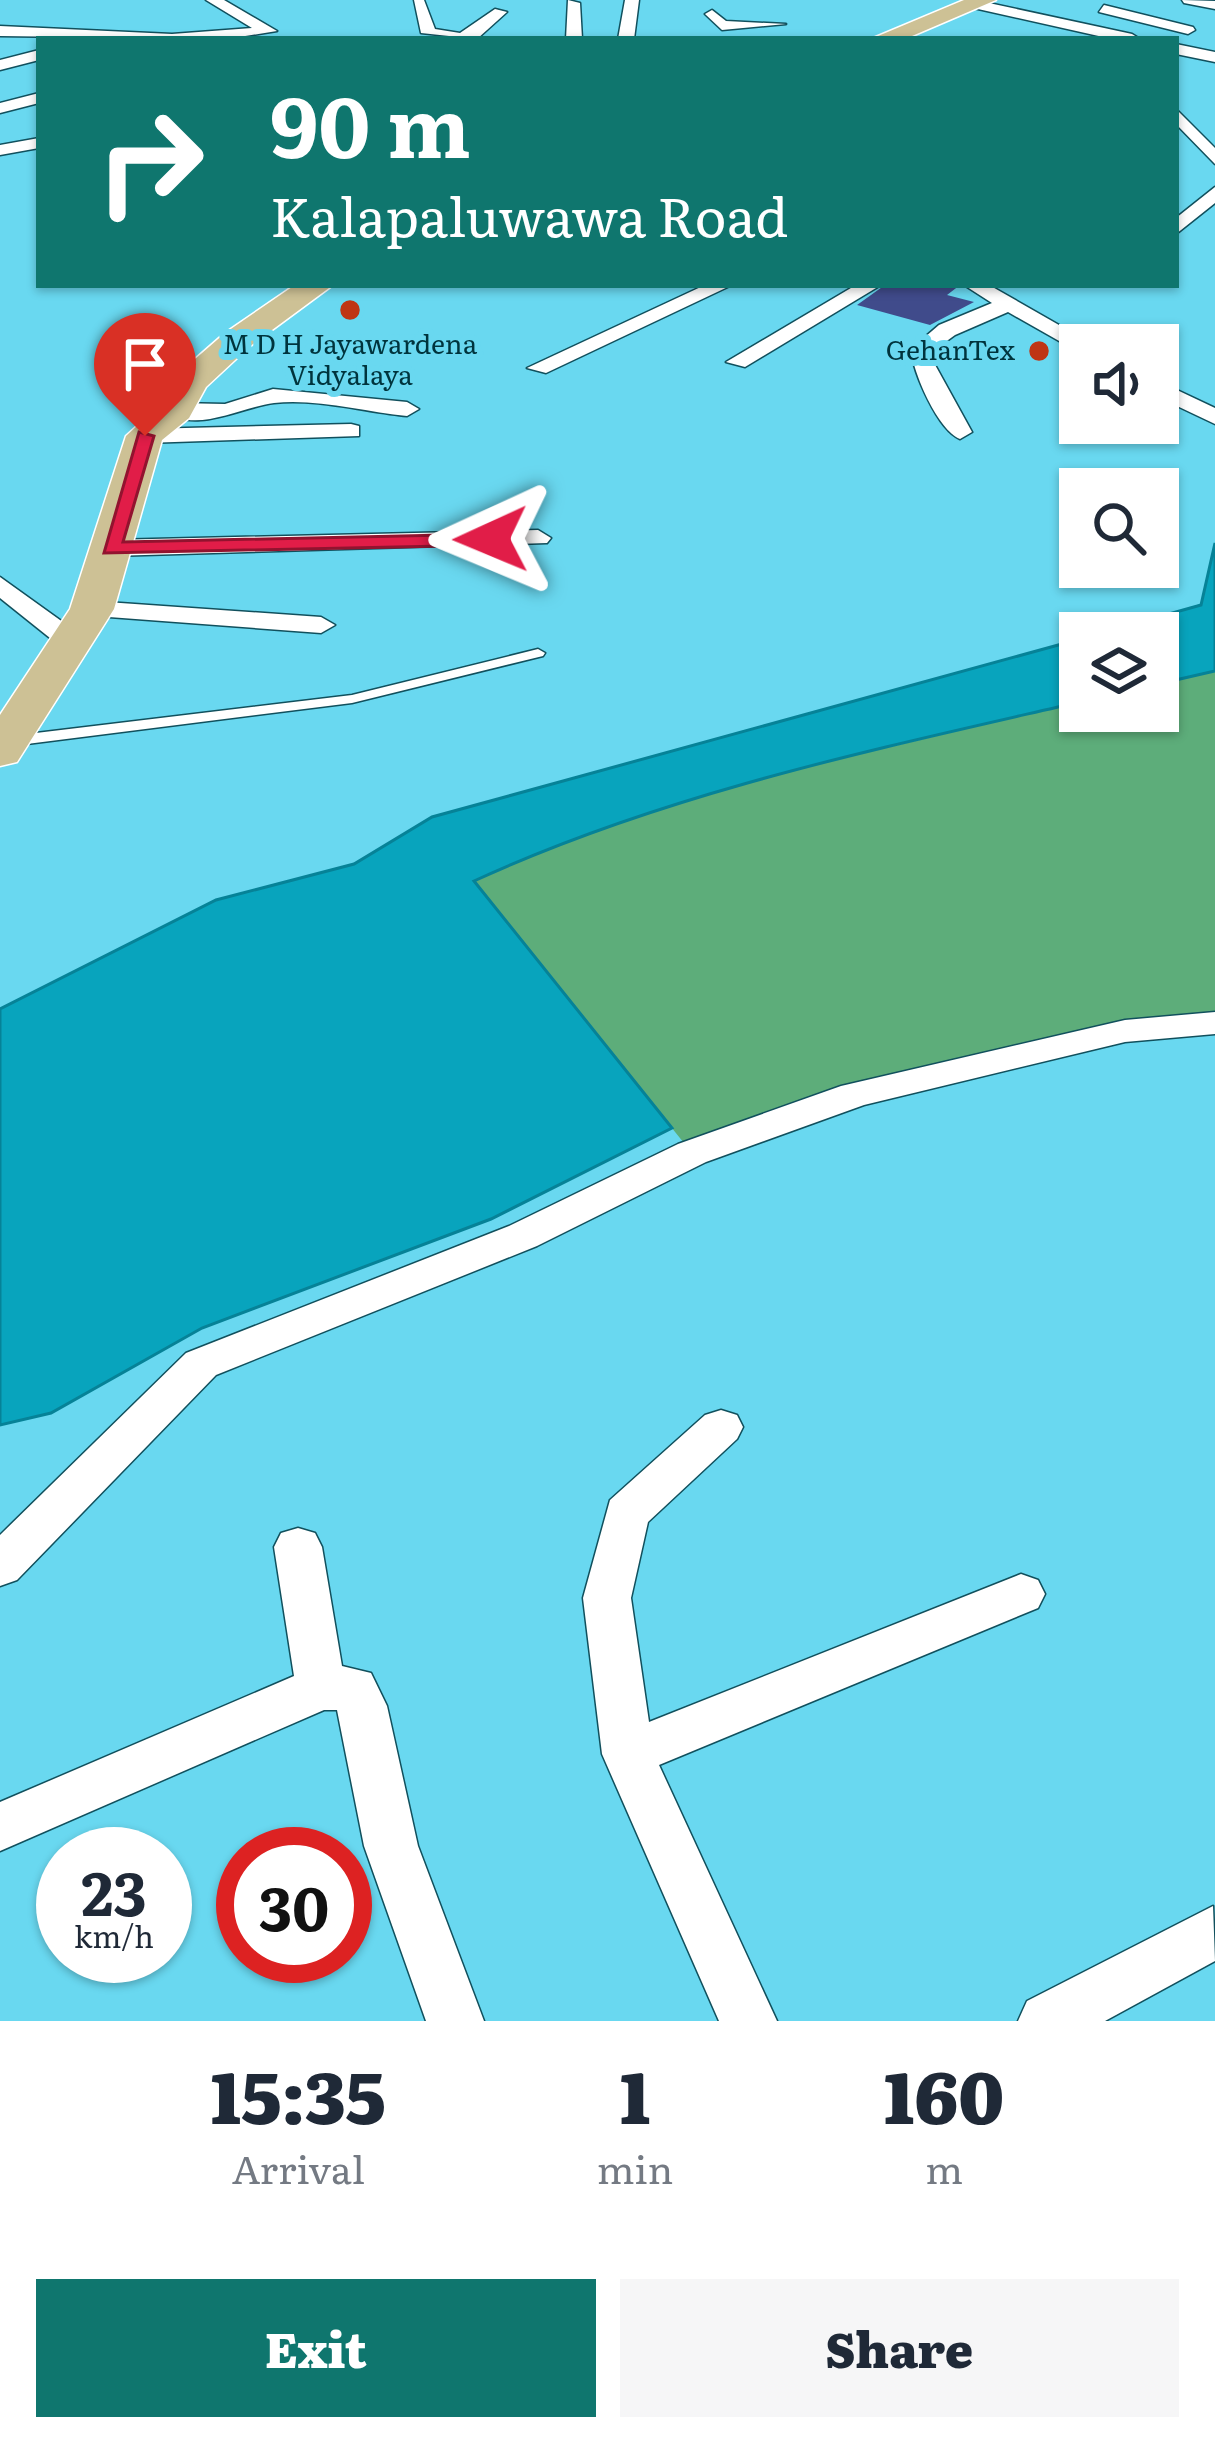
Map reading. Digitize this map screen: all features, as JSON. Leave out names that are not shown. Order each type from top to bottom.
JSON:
[{"type":"main road","points":[[891,36],[979,2]]},
{"type":"main road","points":[[5,747],[84,626],[160,423],[191,382],[237,340],[313,288]]},
{"type":"street","points":[[217,2],[248,0]]},
{"type":"street","points":[[626,36],[632,0]]},
{"type":"street","points":[[1189,0],[1215,5]]},
{"type":"street","points":[[217,2],[276,35]]},
{"type":"street","points":[[979,2],[1120,36]]},
{"type":"street","points":[[419,3],[429,33],[451,36]]},
{"type":"street","points":[[573,3],[574,36]]},
{"type":"street","points":[[1087,5],[1187,30]]},
{"type":"street","points":[[712,14],[722,26],[781,32],[772,6]]},
{"type":"street","points":[[469,36],[500,12]]},
{"type":"street","points":[[0,31],[146,36]]},
{"type":"street","points":[[111,36],[119,34]]},
{"type":"street","points":[[241,36],[276,35]]},
{"type":"street","points":[[1179,50],[1214,57]]},
{"type":"street","points":[[0,65],[36,56]]},
{"type":"street","points":[[0,108],[36,99]]},
{"type":"street","points":[[1179,118],[1208,160]]},
{"type":"street","points":[[0,151],[36,143]]},
{"type":"street","points":[[1179,225],[1215,193]]},
{"type":"street","points":[[538,368],[715,288]]},
{"type":"street","points":[[737,362],[866,288]]},
{"type":"street","points":[[980,288],[1059,331]]},
{"type":"street","points":[[960,432],[923,363],[922,349],[947,330],[1011,303]]},
{"type":"street","points":[[160,423],[274,396],[406,410]]},
{"type":"street","points":[[1179,399],[1215,417]]},
{"type":"street","points":[[160,423],[351,431]]},
{"type":"street","points":[[111,548],[538,538]]},
{"type":"street","points":[[0,585],[84,626],[322,625]]},
{"type":"street","points":[[0,1566],[201,1364],[523,1236],[692,1153],[854,1095],[1125,1031],[1215,1023]]},
{"type":"street","points":[[721,1427],[627,1513],[608,1598],[628,1754],[748,2021]]},
{"type":"street","points":[[298,1547],[321,1688]]},
{"type":"street","points":[[628,1754],[1021,1594]]},
{"type":"street","points":[[0,1827],[321,1688],[353,1688],[362,1706],[391,1846],[455,2021]]},
{"type":"street","points":[[1078,2014],[1213,1933]]},
{"type":"lane","points":[[5,747],[352,699],[538,653]]},
{"type":"green space","points":[[1215,671],[1215,1023],[1125,1031],[692,1153],[473,881],[546,850],[695,799],[1059,707],[1059,732],[1179,732],[1179,679]]},
{"type":"water","points":[[1215,543],[1215,671],[1179,679],[1176,612],[1201,605]]},
{"type":"water","points":[[1059,645],[1059,707],[696,798],[474,881],[672,1128],[491,1219],[202,1328],[51,1413],[0,1425],[0,1009],[216,900],[354,864],[432,817]]},
{"type":"building","points":[[881,288],[956,288],[947,295],[974,302],[930,325],[857,305]]},
{"type":"place","name":"M D H Jayawardena Vidyalaya","points":[[350,310]]},
{"type":"place","name":"GehanTex","points":[[1039,351]]},
{"type":"route","points":[[145,436],[111,548],[491,539]]}]
